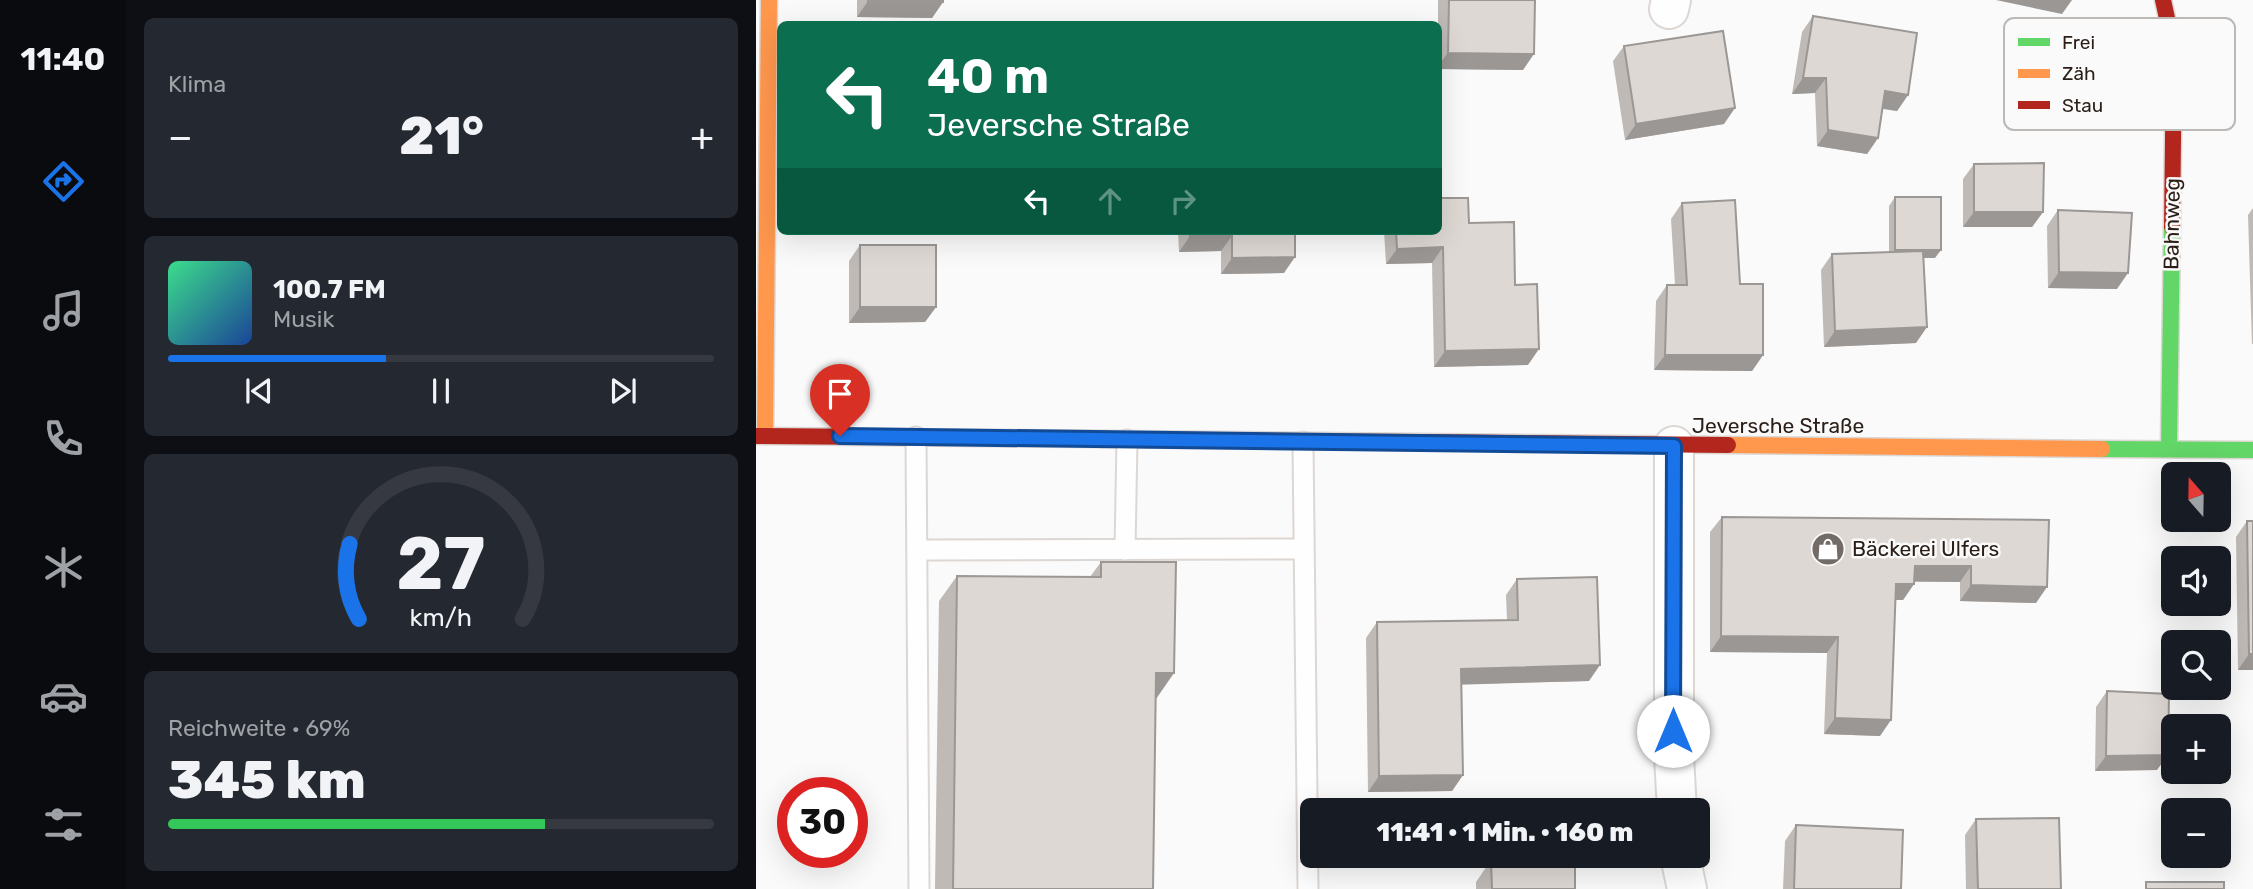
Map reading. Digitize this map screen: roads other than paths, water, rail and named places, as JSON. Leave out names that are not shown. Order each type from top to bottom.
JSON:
[{"type":"street","points":[[760,436],[769,0]]},
{"type":"street","name":"Bahnweg","points":[[2163,0],[2167,18]]},
{"type":"street","name":"Bahnweg","points":[[2169,449],[2173,130]]},
{"type":"street","name":"Jeversche Straße","points":[[760,436],[2253,450]]},
{"type":"street","points":[[1674,446],[1673,730],[1676,798]]},
{"type":"street","points":[[1683,868],[1687,889]]},
{"type":"lane","points":[[916,437],[919,889]]},
{"type":"lane","points":[[1125,550],[1128,440]]},
{"type":"lane","points":[[1303,442],[1308,889]]},
{"type":"lane","points":[[917,550],[1303,548]]},
{"type":"place","name":"Bäckerei Ulfers","points":[[1828,549]]}]
